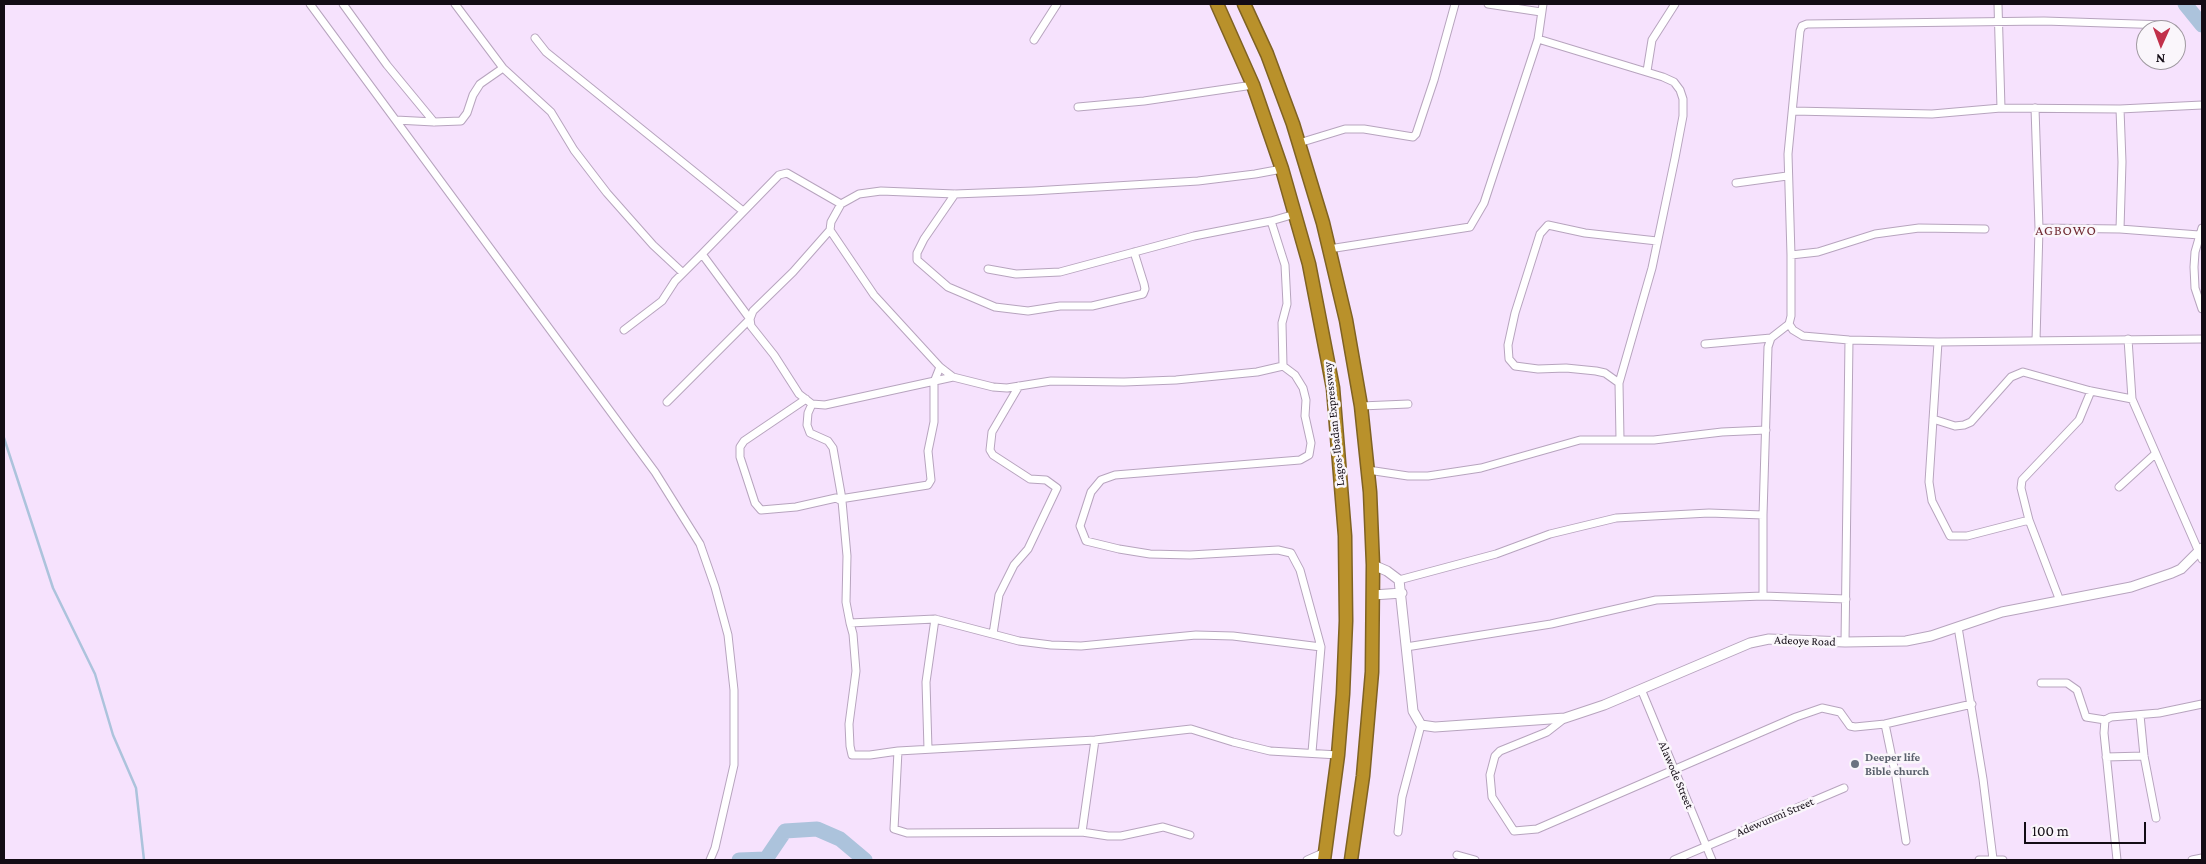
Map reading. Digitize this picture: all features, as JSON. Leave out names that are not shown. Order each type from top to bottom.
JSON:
[{"type":"highway","name":"Lagos-Ibadan Expressway","points":[[1217,4],[1252,85],[1282,169],[1309,264],[1333,388],[1345,536],[1345,639],[1338,755],[1324,856]]},
{"type":"highway","name":"Lagos-Ibadan Expressway","points":[[1244,4],[1267,54],[1299,144],[1329,249],[1346,320],[1361,406],[1368,470],[1373,565],[1372,672],[1362,776],[1351,860]]},
{"type":"street","points":[[310,4],[655,472],[700,544],[715,587],[728,634],[734,690],[734,764],[715,848],[710,860]]},
{"type":"street","points":[[343,4],[388,65],[434,122]]},
{"type":"street","points":[[455,4],[503,68],[551,112],[574,150],[607,193],[653,245],[683,272]]},
{"type":"street","points":[[1034,40],[1058,4]]},
{"type":"street","points":[[1299,144],[1345,129],[1364,129],[1413,137],[1416,134],[1434,80],[1455,4]]},
{"type":"street","points":[[1488,4],[1541,12]]},
{"type":"street","points":[[1329,249],[1470,227],[1487,196],[1538,40],[1543,4]]},
{"type":"street","points":[[1647,71],[1652,40],[1675,4]]},
{"type":"street","points":[[1998,4],[2001,108]]},
{"type":"street","points":[[1705,344],[1770,338],[1788,324],[1792,299],[1787,176],[1789,134],[1802,26],[1807,24],[2081,21],[2136,24]]},
{"type":"street","points":[[534,38],[546,52],[743,211]]},
{"type":"street","points":[[1538,40],[1647,71],[1674,82],[1680,90],[1683,99],[1683,116],[1657,241],[1635,330],[1619,383],[1620,439]]},
{"type":"street","points":[[396,120],[434,122],[460,120],[467,113],[473,95],[480,84],[503,68]]},
{"type":"street","points":[[1078,107],[1144,101],[1252,85]]},
{"type":"street","points":[[1793,111],[1932,114],[2001,108],[2120,109],[2202,105]]},
{"type":"street","points":[[2035,108],[2039,228],[2036,341]]},
{"type":"street","points":[[2120,109],[2122,162],[2120,229]]},
{"type":"street","points":[[667,402],[750,319],[753,311],[793,272],[830,230],[831,222],[841,204],[859,194],[881,191],[955,194],[1198,181],[1282,169]]},
{"type":"street","points":[[624,330],[662,301],[683,272],[779,175],[787,173],[799,178],[841,204]]},
{"type":"street","points":[[1736,184],[1787,176]]},
{"type":"street","points":[[955,194],[920,246],[917,260],[948,287],[995,307],[1028,311],[1060,306],[1092,306],[1143,294],[1144,284],[1134,252]]},
{"type":"street","points":[[988,269],[1016,274],[1047,273],[1194,236],[1271,221],[1295,214]]},
{"type":"street","points":[[1271,221],[1285,265],[1287,304],[1282,323],[1283,366]]},
{"type":"street","points":[[1619,383],[1605,373],[1596,371],[1566,368],[1538,369],[1515,366],[1509,359],[1508,345],[1515,313],[1540,234],[1548,225],[1585,232],[1657,241]]},
{"type":"street","points":[[1791,255],[1818,252],[1875,234],[1919,228],[1985,228]]},
{"type":"street","points":[[2039,228],[2201,231],[2195,252],[2194,267],[2195,288],[2202,309]]},
{"type":"street","points":[[830,230],[874,295],[940,367],[953,377],[993,387],[1007,388],[1051,381],[1124,382],[1176,380],[1257,372],[1283,366],[1295,375],[1303,388],[1306,400],[1305,416],[1311,443],[1309,455],[1300,460],[1115,475],[1101,480],[1091,492],[1080,526],[1086,541],[1150,554],[1190,555],[1278,550],[1291,554],[1300,570],[1321,647],[1312,752]]},
{"type":"street","points":[[702,254],[750,319],[751,326],[774,355],[799,394],[812,404],[834,403],[953,377]]},
{"type":"street","points":[[1788,324],[1793,330],[1803,336],[1849,340],[1938,342],[2202,339]]},
{"type":"street","points":[[1763,596],[1767,360],[1770,338]]},
{"type":"street","points":[[2128,339],[2132,399],[2201,554]]},
{"type":"street","points":[[1845,642],[1849,340]]},
{"type":"street","points":[[1938,342],[1929,482],[1932,501],[1950,536],[1966,536],[2029,520]]},
{"type":"street","points":[[806,399],[744,441],[740,450],[742,463],[756,506],[761,510],[796,507],[836,498],[841,499],[928,485],[930,480],[928,451],[934,422],[934,382],[940,367]]},
{"type":"street","points":[[1933,419],[1955,426],[1971,422],[2011,378],[2023,372],[2091,392],[2132,399]]},
{"type":"street","points":[[993,634],[999,594],[1014,565],[1028,549],[1057,488],[1046,480],[1030,479],[993,455],[990,450],[992,432],[1019,386]]},
{"type":"street","points":[[2060,601],[2029,520],[2021,488],[2022,480],[2079,420],[2091,392]]},
{"type":"street","points":[[812,404],[808,413],[807,425],[810,433],[828,441],[833,448],[843,506],[847,556],[846,602],[853,634],[856,671],[849,724],[852,755],[1095,740],[1191,729],[1233,742],[1270,750],[1338,755]]},
{"type":"street","points":[[1361,406],[1408,404]]},
{"type":"street","points":[[1368,470],[1408,476],[1445,474],[1481,468],[1580,440],[1654,440],[1722,432],[1766,430]]},
{"type":"street","points":[[2119,488],[2155,454]]},
{"type":"street","points":[[1400,580],[1496,554],[1550,534],[1616,518],[1709,513],[1763,514]]},
{"type":"street","name":"Adeoye Road","points":[[1421,725],[1435,727],[1565,718],[1641,689],[1750,643],[1769,639],[1845,642],[1906,641],[1932,636],[2002,612],[2131,587],[2172,573],[2201,554]]},
{"type":"street","points":[[1373,565],[1387,571],[1400,580],[1413,711],[1421,725],[1402,797],[1398,832]]},
{"type":"street","points":[[1373,595],[1402,593]]},
{"type":"street","points":[[1406,647],[1551,624],[1656,600],[1763,596],[1846,599]]},
{"type":"street","points":[[850,623],[935,619],[1019,640],[1051,645],[1081,646],[1196,635],[1233,636],[1321,647]]},
{"type":"street","points":[[928,749],[926,682],[935,619]]},
{"type":"street","points":[[1958,627],[1972,704],[1993,859]]},
{"type":"street","points":[[2041,683],[2067,683],[2077,690],[2086,716],[2105,720],[2111,717],[2176,710],[2202,704]]},
{"type":"street","name":"Alawode Street","points":[[1641,689],[1673,770],[1712,860]]},
{"type":"street","points":[[1565,718],[1547,732],[1500,751],[1495,756],[1490,775],[1492,798],[1514,831],[1537,828],[1796,717],[1822,708],[1840,712],[1852,727],[1885,724],[1972,704]]},
{"type":"street","points":[[2140,715],[2144,756],[2156,818]]},
{"type":"street","points":[[2105,720],[2106,757],[2117,860]]},
{"type":"street","points":[[1885,724],[1906,841]]},
{"type":"street","points":[[1082,832],[1095,740]]},
{"type":"street","points":[[898,751],[894,829],[920,835],[1082,832],[1121,836],[1163,827],[1190,835]]},
{"type":"street","points":[[2106,757],[2144,756]]},
{"type":"street","name":"Adewunmi Street","points":[[1674,860],[1844,788]]},
{"type":"street","points":[[1457,855],[1475,860]]},
{"type":"street","points":[[1307,860],[1324,856]]},
{"type":"street","points":[[2192,860],[2202,858]]},
{"type":"street","points":[[1979,860],[2003,860]]},
{"type":"waterway","name":"AGBOWO","points":[[2185,4],[2202,25]]},
{"type":"waterway","points":[[4,438],[53,588],[95,674],[113,735],[136,788],[144,860]]},
{"type":"waterway","points":[[739,860],[766,859],[785,831],[817,829],[840,839],[865,860]]},
{"type":"place","name":"Deeper life Bible church","points":[[1855,764]]},
{"type":"district","name":"AGBOWO","points":[[2066,231]]}]
